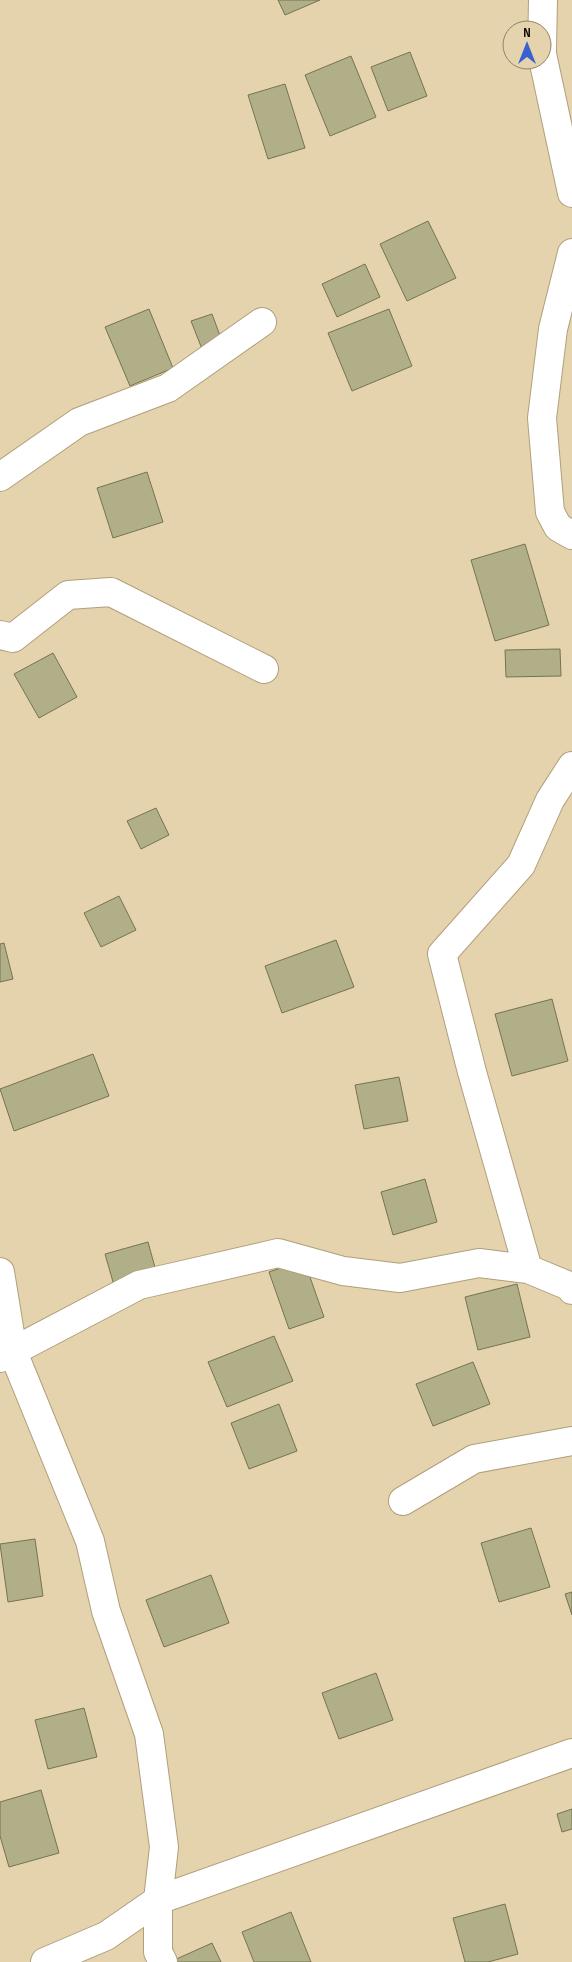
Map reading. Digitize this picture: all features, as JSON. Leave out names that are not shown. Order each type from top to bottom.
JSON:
[{"type":"street","points":[[543,20],[544,0]]},
{"type":"street","points":[[546,70],[572,193]]},
{"type":"street","points":[[572,253],[553,329],[542,418],[550,512],[558,527],[572,535]]},
{"type":"street","points":[[0,477],[79,422],[168,388],[262,322]]},
{"type":"street","points":[[0,635],[13,638],[68,595],[111,592],[264,669]]},
{"type":"street","points":[[528,1268],[472,1072],[442,954],[521,865],[550,800],[572,766]]},
{"type":"street","points":[[7,1355],[139,1285],[278,1253],[343,1271],[400,1278],[479,1263],[528,1268],[569,1286],[572,1290]]},
{"type":"street","points":[[0,1272],[7,1355],[90,1541],[106,1611],[149,1734],[164,1847],[158,1900],[158,1952],[163,1962]]},
{"type":"street","points":[[403,1501],[474,1459],[572,1441]]},
{"type":"street","points":[[45,1962],[106,1936],[158,1900],[572,1753]]},
{"type":"building","points":[[278,0],[320,0],[285,15]]},
{"type":"building","points":[[410,52],[427,96],[388,111],[371,67]]},
{"type":"building","points":[[351,56],[376,117],[330,136],[305,75]]},
{"type":"building","points":[[285,84],[305,148],[268,159],[248,95]]},
{"type":"building","points":[[428,221],[456,278],[407,301],[380,244]]},
{"type":"building","points":[[365,264],[380,297],[337,317],[322,284]]},
{"type":"building","points":[[149,309],[173,368],[130,386],[105,327]]},
{"type":"building","points":[[389,309],[412,366],[352,391],[328,333]]},
{"type":"building","points":[[212,314],[222,341],[202,349],[191,321]]},
{"type":"building","points":[[147,472],[163,522],[113,538],[97,488]]},
{"type":"building","points":[[525,544],[549,625],[495,641],[471,560]]},
{"type":"building","points":[[560,649],[561,676],[506,677],[505,650]]},
{"type":"building","points":[[53,653],[77,697],[39,718],[14,674]]},
{"type":"building","points":[[156,808],[169,835],[141,849],[127,821]]},
{"type":"building","points":[[119,896],[136,930],[101,947],[84,913]]},
{"type":"building","points":[[336,940],[354,987],[282,1013],[265,966]]},
{"type":"building","points":[[4,943],[13,979],[0,982],[0,944]]},
{"type":"building","points":[[552,999],[568,1061],[512,1076],[495,1014]]},
{"type":"building","points":[[93,1054],[109,1096],[14,1131],[0,1089]]},
{"type":"building","points":[[399,1077],[408,1121],[364,1129],[355,1085]]},
{"type":"building","points":[[425,1179],[437,1222],[393,1235],[381,1192]]},
{"type":"building","points":[[148,1242],[156,1271],[113,1282],[105,1254]]},
{"type":"building","points":[[304,1260],[324,1317],[289,1329],[269,1272]]},
{"type":"building","points":[[517,1284],[530,1337],[478,1350],[465,1297]]},
{"type":"building","points":[[274,1336],[293,1381],[227,1407],[208,1362]]},
{"type":"building","points":[[473,1362],[490,1404],[433,1426],[416,1384]]},
{"type":"building","points":[[279,1404],[297,1451],[249,1469],[231,1423]]},
{"type":"building","points":[[531,1528],[550,1587],[499,1602],[481,1543]]},
{"type":"building","points":[[35,1539],[43,1596],[8,1602],[0,1544]]},
{"type":"building","points":[[211,1575],[229,1623],[164,1647],[146,1600]]},
{"type":"building","points":[[572,1592],[572,1615],[565,1594]]},
{"type":"building","points":[[376,1673],[393,1720],[339,1739],[322,1693]]},
{"type":"building","points":[[84,1708],[97,1757],[48,1769],[35,1720]]},
{"type":"building","points":[[41,1790],[59,1853],[9,1867],[0,1836],[0,1802]]},
{"type":"building","points":[[572,1809],[572,1829],[562,1832],[557,1814]]},
{"type":"building","points":[[505,1904],[518,1954],[488,1962],[465,1962],[453,1918]]},
{"type":"building","points":[[291,1912],[311,1962],[254,1962],[242,1932]]},
{"type":"building","points":[[212,1943],[221,1962],[172,1962],[172,1961]]}]
